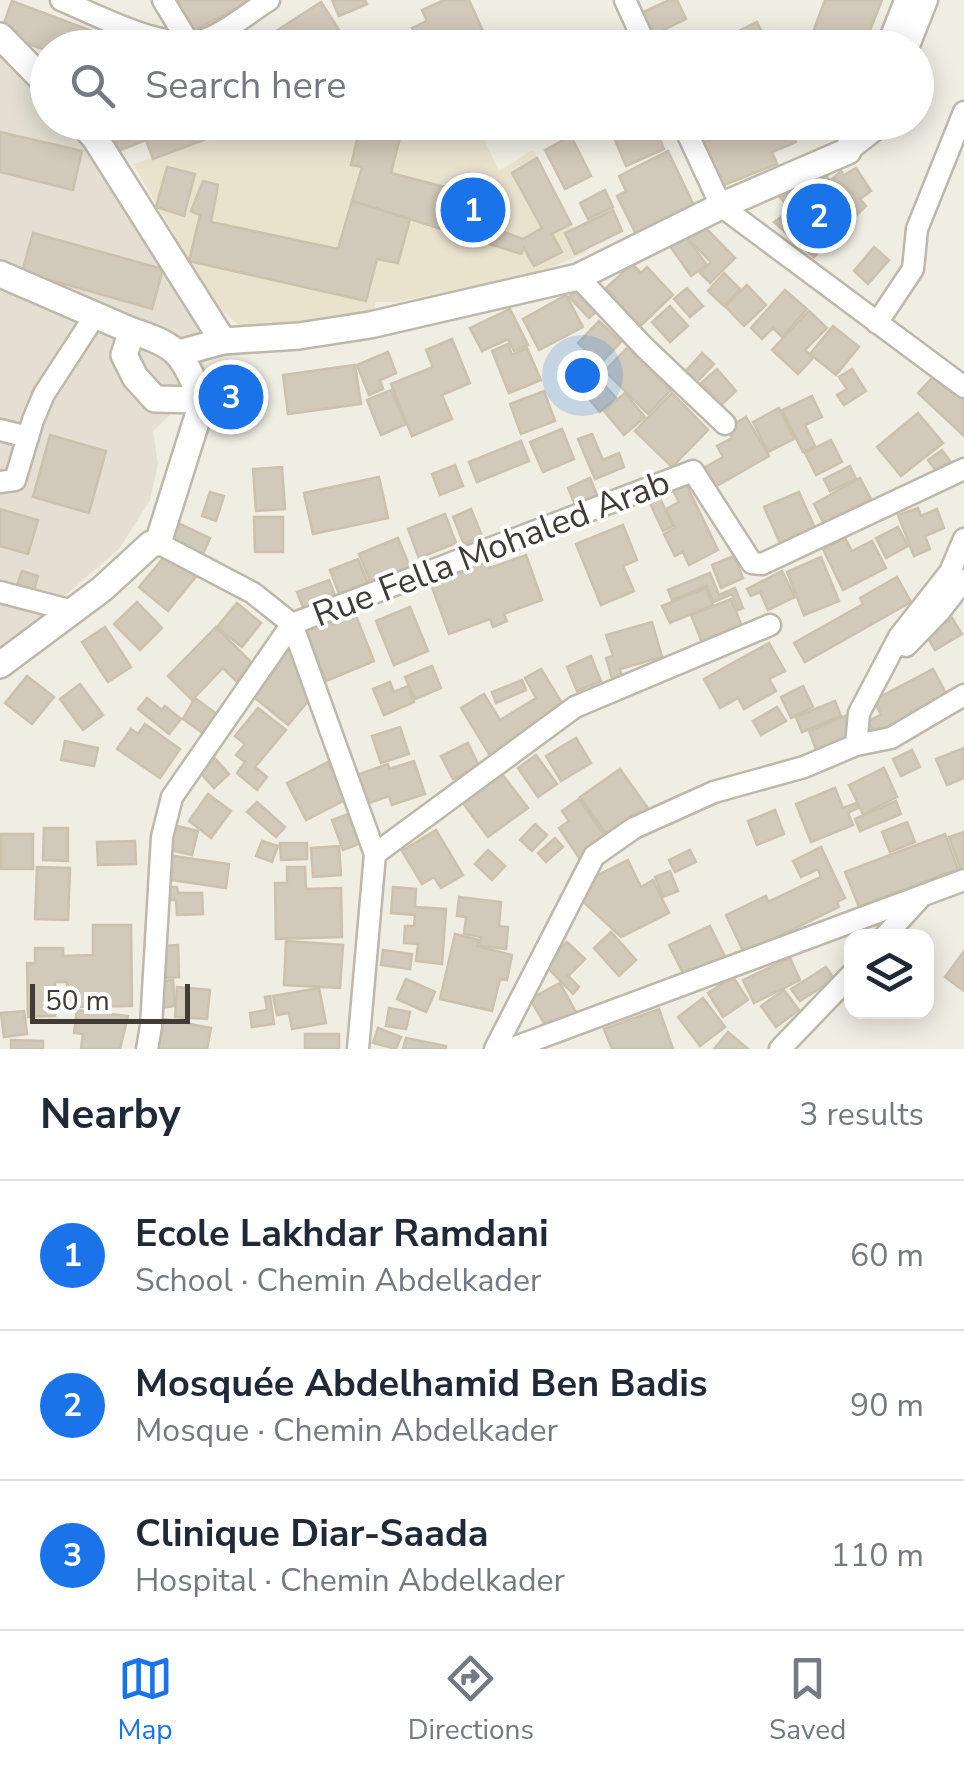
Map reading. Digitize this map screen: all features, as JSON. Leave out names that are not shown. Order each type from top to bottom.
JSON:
[{"type":"street","points":[[61,0],[137,30]]},
{"type":"street","points":[[163,0],[181,30]]},
{"type":"street","points":[[222,30],[269,0]]},
{"type":"street","points":[[625,0],[639,30]]},
{"type":"street","points":[[896,30],[908,0]]},
{"type":"street","points":[[915,30],[927,0]]},
{"type":"street","points":[[0,36],[30,67]]},
{"type":"street","points":[[877,322],[913,268],[917,229],[964,112]]},
{"type":"street","points":[[96,140],[223,341]]},
{"type":"street","points":[[691,140],[722,206],[964,388]]},
{"type":"street","points":[[848,151],[852,140]]},
{"type":"street","points":[[180,353],[223,341],[299,336],[370,325],[578,277],[722,206],[848,151],[862,140]]},
{"type":"street","points":[[0,274],[166,342],[180,353],[203,400],[158,542]]},
{"type":"street","points":[[578,277],[725,424]]},
{"type":"street","points":[[0,482],[15,480],[44,394],[96,314]]},
{"type":"street","points":[[132,331],[124,355],[134,377],[155,400],[203,400]]},
{"type":"street","points":[[0,430],[28,437]]},
{"type":"street","name":"Rue Fella Mohaled Arab","points":[[147,1049],[162,836],[172,797],[292,624],[693,472],[742,550],[752,563],[762,564],[964,470]]},
{"type":"street","points":[[856,745],[859,713],[899,637],[950,572],[964,538]]},
{"type":"street","points":[[0,665],[158,542],[252,592],[292,624],[375,854],[358,1049]]},
{"type":"street","points":[[886,666],[940,611],[964,580]]},
{"type":"street","points":[[0,592],[73,610]]},
{"type":"street","points":[[375,854],[575,707],[770,625]]},
{"type":"street","points":[[495,1049],[594,856],[634,828],[714,792],[804,767],[856,745],[891,738],[964,695]]},
{"type":"street","points":[[510,1049],[964,880]]},
{"type":"street","points":[[892,929],[924,894]]},
{"type":"street","points":[[780,1049],[844,982]]},
{"type":"shaded area","points":[[0,45],[30,74],[30,140],[90,140],[207,327],[203,382],[153,431],[158,464],[150,500],[120,548],[0,652]]},
{"type":"shaded area","points":[[210,140],[484,140],[499,171],[533,150],[587,252],[540,272],[398,302],[376,302],[372,314],[259,328],[238,324],[216,306],[133,164]]},
{"type":"building","points":[[177,0],[253,0],[194,30]]},
{"type":"building","points":[[332,0],[365,0],[367,4],[339,16]]},
{"type":"building","points":[[444,0],[469,0],[483,30],[413,30],[427,21],[422,10]]},
{"type":"building","points":[[677,0],[686,19],[663,30],[646,30],[639,14]]},
{"type":"building","points":[[825,0],[882,0],[870,30],[814,30]]},
{"type":"building","points":[[12,1],[89,30],[30,30],[30,45],[0,34]]},
{"type":"building","points":[[321,2],[339,30],[278,30]]},
{"type":"building","points":[[757,22],[761,30],[741,30]]},
{"type":"building","points":[[0,132],[82,151],[73,190],[0,172]]},
{"type":"building","points":[[114,140],[146,140],[118,151]]},
{"type":"building","points":[[146,140],[204,140],[153,159]]},
{"type":"building","points":[[357,140],[399,140],[391,173],[506,203],[499,230],[523,239],[542,228],[512,173],[537,158],[571,224],[552,234],[562,252],[534,266],[524,248],[521,254],[352,201],[362,167],[351,165]]},
{"type":"building","points":[[564,140],[573,140],[591,176],[565,189],[545,150]]},
{"type":"building","points":[[615,140],[660,140],[664,149],[626,166]]},
{"type":"building","points":[[704,142],[796,142],[772,152],[777,164],[722,186]]},
{"type":"building","points":[[668,151],[696,210],[662,228],[659,222],[636,234],[617,196],[626,191],[619,176]]},
{"type":"building","points":[[167,167],[195,174],[184,216],[156,207]]},
{"type":"building","points":[[856,168],[871,191],[860,199],[866,206],[814,257],[774,222],[791,210],[780,197],[824,173],[830,181],[841,171],[844,175]]},
{"type":"building","points":[[203,181],[218,185],[211,222],[338,249],[352,201],[410,219],[398,263],[377,259],[366,301],[189,261],[200,215],[191,211]]},
{"type":"building","points":[[605,190],[613,207],[588,219],[580,203]]},
{"type":"building","points":[[613,210],[622,231],[575,254],[565,233]]},
{"type":"building","points":[[702,224],[735,258],[710,283],[700,273],[711,262],[687,238]]},
{"type":"building","points":[[33,233],[163,269],[152,309],[22,272]]},
{"type":"building","points":[[685,236],[707,265],[691,276],[670,246]]},
{"type":"building","points":[[874,247],[889,260],[868,284],[854,271]]},
{"type":"building","points":[[632,264],[641,273],[647,267],[673,295],[635,331],[609,304],[615,298],[606,288]]},
{"type":"building","points":[[724,273],[740,289],[724,306],[708,291]]},
{"type":"building","points":[[747,285],[766,305],[744,326],[725,306]]},
{"type":"building","points":[[687,288],[703,306],[690,317],[674,299]]},
{"type":"building","points":[[577,289],[597,311],[589,318],[569,297]]},
{"type":"building","points":[[785,290],[807,309],[782,337],[773,328],[762,339],[751,328]]},
{"type":"building","points":[[566,295],[583,327],[539,350],[523,319]]},
{"type":"building","points":[[670,306],[688,326],[670,342],[652,322]]},
{"type":"building","points":[[510,309],[528,345],[514,351],[508,339],[482,351],[470,328]]},
{"type":"building","points":[[809,311],[827,328],[805,350],[813,358],[798,374],[772,350]]},
{"type":"building","points":[[599,321],[621,342],[600,364],[578,343]]},
{"type":"building","points":[[833,326],[859,347],[836,375],[810,354]]},
{"type":"building","points":[[452,339],[470,383],[442,395],[452,419],[412,436],[391,384],[433,367],[426,350]]},
{"type":"building","points":[[508,344],[512,355],[527,348],[541,380],[509,393],[492,351]]},
{"type":"building","points":[[628,347],[671,390],[648,414],[605,371]]},
{"type":"building","points":[[388,352],[396,373],[380,380],[383,389],[369,395],[357,365]]},
{"type":"building","points":[[702,353],[714,364],[696,383],[685,372]]},
{"type":"building","points":[[355,365],[361,404],[288,414],[283,375]]},
{"type":"building","points":[[215,369],[249,371],[246,425],[212,424]]},
{"type":"building","points":[[717,369],[736,391],[721,405],[701,383]]},
{"type":"building","points":[[852,369],[866,391],[844,405],[837,395],[847,389],[839,377]]},
{"type":"building","points":[[937,373],[964,399],[964,436],[918,393]]},
{"type":"building","points":[[600,380],[616,398],[600,412],[585,394]]},
{"type":"building","points":[[391,390],[406,424],[381,435],[367,400]]},
{"type":"building","points":[[544,391],[555,421],[521,434],[510,404]]},
{"type":"building","points":[[625,393],[645,417],[624,435],[604,411]]},
{"type":"building","points":[[672,393],[708,430],[672,467],[635,431]]},
{"type":"building","points":[[812,396],[822,417],[805,425],[815,446],[803,452],[782,410]]},
{"type":"building","points":[[779,408],[794,439],[768,452],[753,422]]},
{"type":"building","points":[[918,413],[943,443],[901,476],[877,447]]},
{"type":"building","points":[[746,417],[769,456],[713,488],[702,469],[723,457],[717,446],[732,438],[727,428]]},
{"type":"building","points":[[562,429],[574,459],[543,472],[530,442]]},
{"type":"building","points":[[592,434],[603,460],[619,453],[624,467],[595,479],[578,439]]},
{"type":"building","points":[[50,435],[106,451],[89,513],[33,497]]},
{"type":"building","points":[[831,440],[842,462],[816,475],[805,453]]},
{"type":"building","points":[[521,441],[529,461],[477,482],[469,462]]},
{"type":"building","points":[[942,450],[953,465],[939,475],[928,460]]},
{"type":"building","points":[[455,465],[463,486],[440,495],[432,474]]},
{"type":"building","points":[[850,466],[856,479],[830,491],[824,479]]},
{"type":"building","points":[[282,467],[285,509],[256,511],[253,469]]},
{"type":"building","points":[[379,477],[388,518],[313,534],[304,493]]},
{"type":"building","points":[[590,478],[599,500],[577,509],[568,488]]},
{"type":"building","points":[[860,478],[871,499],[849,510],[853,516],[827,530],[814,504]]},
{"type":"building","points":[[685,482],[718,550],[689,565],[683,552],[675,556],[664,534],[675,528],[666,509],[679,502],[672,489]]},
{"type":"building","points":[[210,492],[224,496],[216,521],[202,516]]},
{"type":"building","points":[[799,492],[815,528],[780,543],[764,507]]},
{"type":"building","points":[[658,494],[673,526],[663,531],[648,499]]},
{"type":"building","points":[[918,508],[921,516],[937,509],[944,528],[925,536],[930,549],[914,556],[898,515]]},
{"type":"building","points":[[0,509],[38,520],[28,554],[0,546]]},
{"type":"building","points":[[471,509],[482,536],[464,544],[453,517]]},
{"type":"building","points":[[445,514],[456,543],[419,558],[408,529]]},
{"type":"building","points":[[254,517],[283,517],[283,552],[255,552]]},
{"type":"building","points":[[178,523],[210,538],[202,556],[170,542]]},
{"type":"building","points":[[623,525],[637,560],[623,566],[634,591],[601,605],[576,544]]},
{"type":"building","points":[[898,527],[908,546],[886,558],[876,538]]},
{"type":"building","points":[[398,538],[412,572],[373,588],[359,554]]},
{"type":"building","points":[[845,538],[852,551],[872,541],[886,568],[843,590],[823,549]]},
{"type":"building","points":[[170,550],[198,574],[168,611],[139,587]]},
{"type":"building","points":[[526,555],[542,600],[504,614],[507,621],[493,627],[490,619],[449,634],[429,579],[487,559],[490,568]]},
{"type":"building","points":[[734,556],[743,578],[721,588],[712,565]]},
{"type":"building","points":[[821,557],[839,601],[804,615],[787,572]]},
{"type":"building","points":[[358,559],[368,583],[339,594],[330,570]]},
{"type":"building","points":[[22,571],[38,576],[33,593],[16,588]]},
{"type":"building","points":[[782,571],[795,597],[768,610],[760,592],[751,596],[747,589]]},
{"type":"building","points":[[710,573],[719,595],[735,588],[743,608],[738,610],[732,594],[713,602],[707,586],[672,600],[668,590]]},
{"type":"building","points":[[897,577],[911,602],[805,662],[794,643],[863,604],[860,598]]},
{"type":"building","points":[[329,580],[336,598],[304,610],[297,592]]},
{"type":"building","points":[[706,588],[713,605],[670,623],[662,606]]},
{"type":"building","points":[[731,599],[743,629],[703,645],[691,615]]},
{"type":"building","points":[[137,602],[162,628],[140,650],[114,624]]},
{"type":"building","points":[[237,603],[261,623],[242,647],[217,627]]},
{"type":"building","points":[[410,607],[428,651],[394,665],[376,621]]},
{"type":"building","points":[[356,616],[374,661],[326,681],[305,627],[329,617],[332,625]]},
{"type":"building","points":[[952,618],[962,634],[935,650],[926,635]]},
{"type":"building","points":[[652,622],[662,657],[620,669],[622,679],[613,681],[606,658],[613,656],[606,635]]},
{"type":"building","points":[[105,627],[131,667],[108,682],[82,642]]},
{"type":"building","points":[[216,627],[253,664],[236,681],[223,668],[192,700],[168,676]]},
{"type":"building","points":[[290,635],[315,693],[288,725],[249,693],[261,679],[265,683],[277,668],[270,662]]},
{"type":"building","points":[[769,643],[785,671],[769,679],[776,691],[744,709],[738,698],[720,708],[704,679]]},
{"type":"building","points":[[591,656],[601,681],[577,691],[567,667]]},
{"type":"building","points":[[432,666],[441,688],[415,699],[405,677]]},
{"type":"building","points":[[541,669],[567,711],[491,757],[461,708],[484,694],[500,720],[536,698],[525,678]]},
{"type":"building","points":[[933,669],[949,699],[876,737],[868,721],[881,715],[874,700]]},
{"type":"building","points":[[27,676],[54,697],[32,724],[5,703]]},
{"type":"building","points":[[522,680],[526,690],[496,703],[492,692]]},
{"type":"building","points":[[390,682],[394,692],[408,686],[414,702],[384,715],[373,689]]},
{"type":"building","points":[[80,684],[103,715],[83,730],[60,699]]},
{"type":"building","points":[[803,686],[813,707],[791,718],[781,697]]},
{"type":"building","points":[[147,698],[181,719],[169,734],[138,709]]},
{"type":"building","points":[[195,698],[218,715],[204,734],[183,719]]},
{"type":"building","points":[[835,701],[841,716],[802,732],[796,717]]},
{"type":"building","points":[[777,707],[786,721],[761,735],[753,721]]},
{"type":"building","points":[[258,708],[286,730],[255,767],[267,777],[257,790],[237,773],[245,762],[236,755],[245,744],[235,736]]},
{"type":"building","points":[[845,716],[854,737],[817,752],[809,731]]},
{"type":"building","points":[[145,724],[180,749],[160,778],[117,749],[131,729],[138,734]]},
{"type":"building","points":[[400,727],[409,754],[381,763],[372,736]]},
{"type":"building","points":[[576,738],[591,763],[561,781],[546,756]]},
{"type":"building","points":[[65,741],[98,748],[94,766],[61,760]]},
{"type":"building","points":[[468,743],[479,766],[453,779],[441,756]]},
{"type":"building","points":[[964,748],[964,778],[947,785],[936,759]]},
{"type":"building","points":[[912,750],[920,767],[901,776],[893,759]]},
{"type":"building","points":[[210,753],[229,774],[214,788],[195,767]]},
{"type":"building","points":[[536,755],[557,784],[538,797],[518,768]]},
{"type":"building","points":[[414,761],[425,794],[392,805],[389,796],[364,805],[354,776],[388,764],[389,769]]},
{"type":"building","points":[[328,762],[347,799],[306,820],[287,783]]},
{"type":"building","points":[[884,768],[897,797],[863,814],[849,785]]},
{"type":"building","points":[[620,769],[652,814],[612,842],[580,797]]},
{"type":"building","points":[[502,774],[528,808],[488,837],[463,803]]},
{"type":"building","points":[[835,788],[843,808],[856,803],[858,808],[848,813],[853,825],[811,842],[796,804]]},
{"type":"building","points":[[208,794],[231,811],[211,838],[189,821]]},
{"type":"building","points":[[579,799],[610,843],[582,862],[559,828],[569,821],[562,811]]},
{"type":"building","points":[[896,801],[901,814],[860,831],[855,819]]},
{"type":"building","points":[[257,802],[285,827],[276,837],[247,812]]},
{"type":"building","points":[[775,810],[784,834],[757,845],[748,821]]},
{"type":"building","points":[[356,811],[367,841],[343,850],[332,820]]},
{"type":"building","points":[[907,822],[915,842],[890,852],[882,832]]},
{"type":"building","points":[[535,824],[547,835],[532,851],[520,840]]},
{"type":"building","points":[[173,825],[198,831],[192,855],[166,849]]},
{"type":"building","points":[[44,828],[68,828],[68,861],[43,860]]},
{"type":"building","points":[[436,830],[463,875],[441,888],[434,877],[422,884],[402,851]]},
{"type":"building","points":[[964,832],[964,871],[962,872],[949,837]]},
{"type":"building","points":[[1,834],[33,834],[33,869],[1,869]]},
{"type":"building","points":[[945,834],[958,869],[859,907],[845,872]]},
{"type":"building","points":[[555,838],[563,847],[546,862],[538,853]]},
{"type":"building","points":[[135,841],[136,864],[98,865],[97,842]]},
{"type":"building","points":[[262,841],[278,846],[272,862],[256,856]]},
{"type":"building","points":[[280,843],[307,843],[307,859],[281,860]]},
{"type":"building","points":[[339,846],[341,875],[313,877],[311,848]]},
{"type":"building","points":[[821,847],[845,898],[837,902],[839,907],[744,953],[726,915],[766,896],[768,902],[821,877],[818,869],[801,877],[793,861]]},
{"type":"building","points":[[488,850],[505,866],[492,880],[475,864]]},
{"type":"building","points":[[690,850],[696,862],[675,872],[669,860]]},
{"type":"building","points":[[167,855],[229,864],[226,888],[164,879]]},
{"type":"building","points":[[628,860],[641,887],[653,880],[669,913],[621,937],[577,896],[596,876]]},
{"type":"building","points":[[37,867],[70,868],[68,920],[35,919]]},
{"type":"building","points":[[287,867],[305,867],[306,889],[341,888],[342,937],[276,939],[275,883],[287,883]]},
{"type":"building","points":[[670,871],[678,891],[663,897],[655,877]]},
{"type":"building","points":[[166,887],[177,887],[178,893],[202,893],[203,914],[177,915],[176,900],[166,900]]},
{"type":"building","points":[[393,887],[416,889],[415,907],[446,909],[442,964],[416,961],[418,944],[404,943],[405,926],[414,926],[415,915],[391,913]]},
{"type":"building","points":[[459,897],[501,902],[499,926],[508,927],[506,949],[480,946],[481,937],[464,934],[466,917],[457,916]]},
{"type":"building","points":[[93,925],[131,925],[132,1006],[68,1007],[67,982],[55,982],[55,1016],[28,1017],[27,963],[35,963],[35,948],[63,948],[63,956],[93,955]]},
{"type":"building","points":[[710,926],[725,957],[685,977],[669,945]]},
{"type":"building","points":[[611,932],[636,960],[619,976],[594,948]]},
{"type":"building","points":[[455,934],[479,940],[477,946],[512,955],[507,980],[500,979],[492,1011],[440,999]]},
{"type":"building","points":[[286,941],[343,945],[340,988],[284,985]]},
{"type":"building","points":[[567,942],[585,959],[568,976],[579,987],[573,994],[544,964]]},
{"type":"building","points":[[178,945],[179,977],[162,978],[160,946]]},
{"type":"building","points":[[383,950],[412,954],[410,969],[381,965]]},
{"type":"building","points":[[964,951],[964,991],[945,977]]},
{"type":"building","points":[[790,958],[800,980],[754,1003],[743,980]]},
{"type":"building","points":[[826,967],[834,979],[800,1001],[791,989]]},
{"type":"building","points":[[733,977],[748,1000],[723,1017],[708,993]]},
{"type":"building","points":[[406,979],[435,992],[426,1012],[397,999]]},
{"type":"building","points":[[173,980],[175,1006],[159,1008],[157,982]]},
{"type":"building","points":[[560,983],[577,1014],[548,1030],[530,999]]},
{"type":"building","points":[[177,987],[210,990],[207,1019],[175,1017]]},
{"type":"building","points":[[319,988],[326,1023],[292,1029],[289,1013],[277,1015],[273,996]]},
{"type":"building","points":[[784,990],[799,1010],[776,1027],[761,1006]]},
{"type":"building","points":[[270,996],[274,1024],[252,1027],[250,1013],[267,1010],[265,997]]},
{"type":"building","points":[[703,998],[725,1027],[700,1046],[678,1017]]},
{"type":"building","points":[[389,1008],[410,1012],[406,1029],[386,1026]]},
{"type":"building","points":[[659,1009],[673,1049],[612,1049],[604,1029]]},
{"type":"building","points":[[77,1010],[128,1016],[120,1049],[81,1049],[83,1034],[74,1033]]},
{"type":"building","points":[[24,1011],[27,1034],[4,1037],[1,1013]]},
{"type":"building","points":[[163,1019],[211,1028],[207,1049],[152,1049],[154,1037],[160,1038]]},
{"type":"building","points":[[378,1028],[401,1037],[396,1049],[373,1043]]},
{"type":"building","points":[[728,1032],[748,1049],[714,1049]]},
{"type":"building","points":[[305,1034],[339,1034],[339,1049],[305,1049]]},
{"type":"building","points":[[406,1038],[446,1046],[446,1049],[403,1049]]},
{"type":"building","points":[[11,1040],[43,1041],[43,1049],[11,1049]]},
{"type":"place","name":"Ecole Lakhdar Ramdani","points":[[473,210]]},
{"type":"place","name":"Mosquée Abdelhamid Ben Badis","points":[[819,216]]},
{"type":"place","name":"Clinique Diar-Saada","points":[[231,397]]}]
